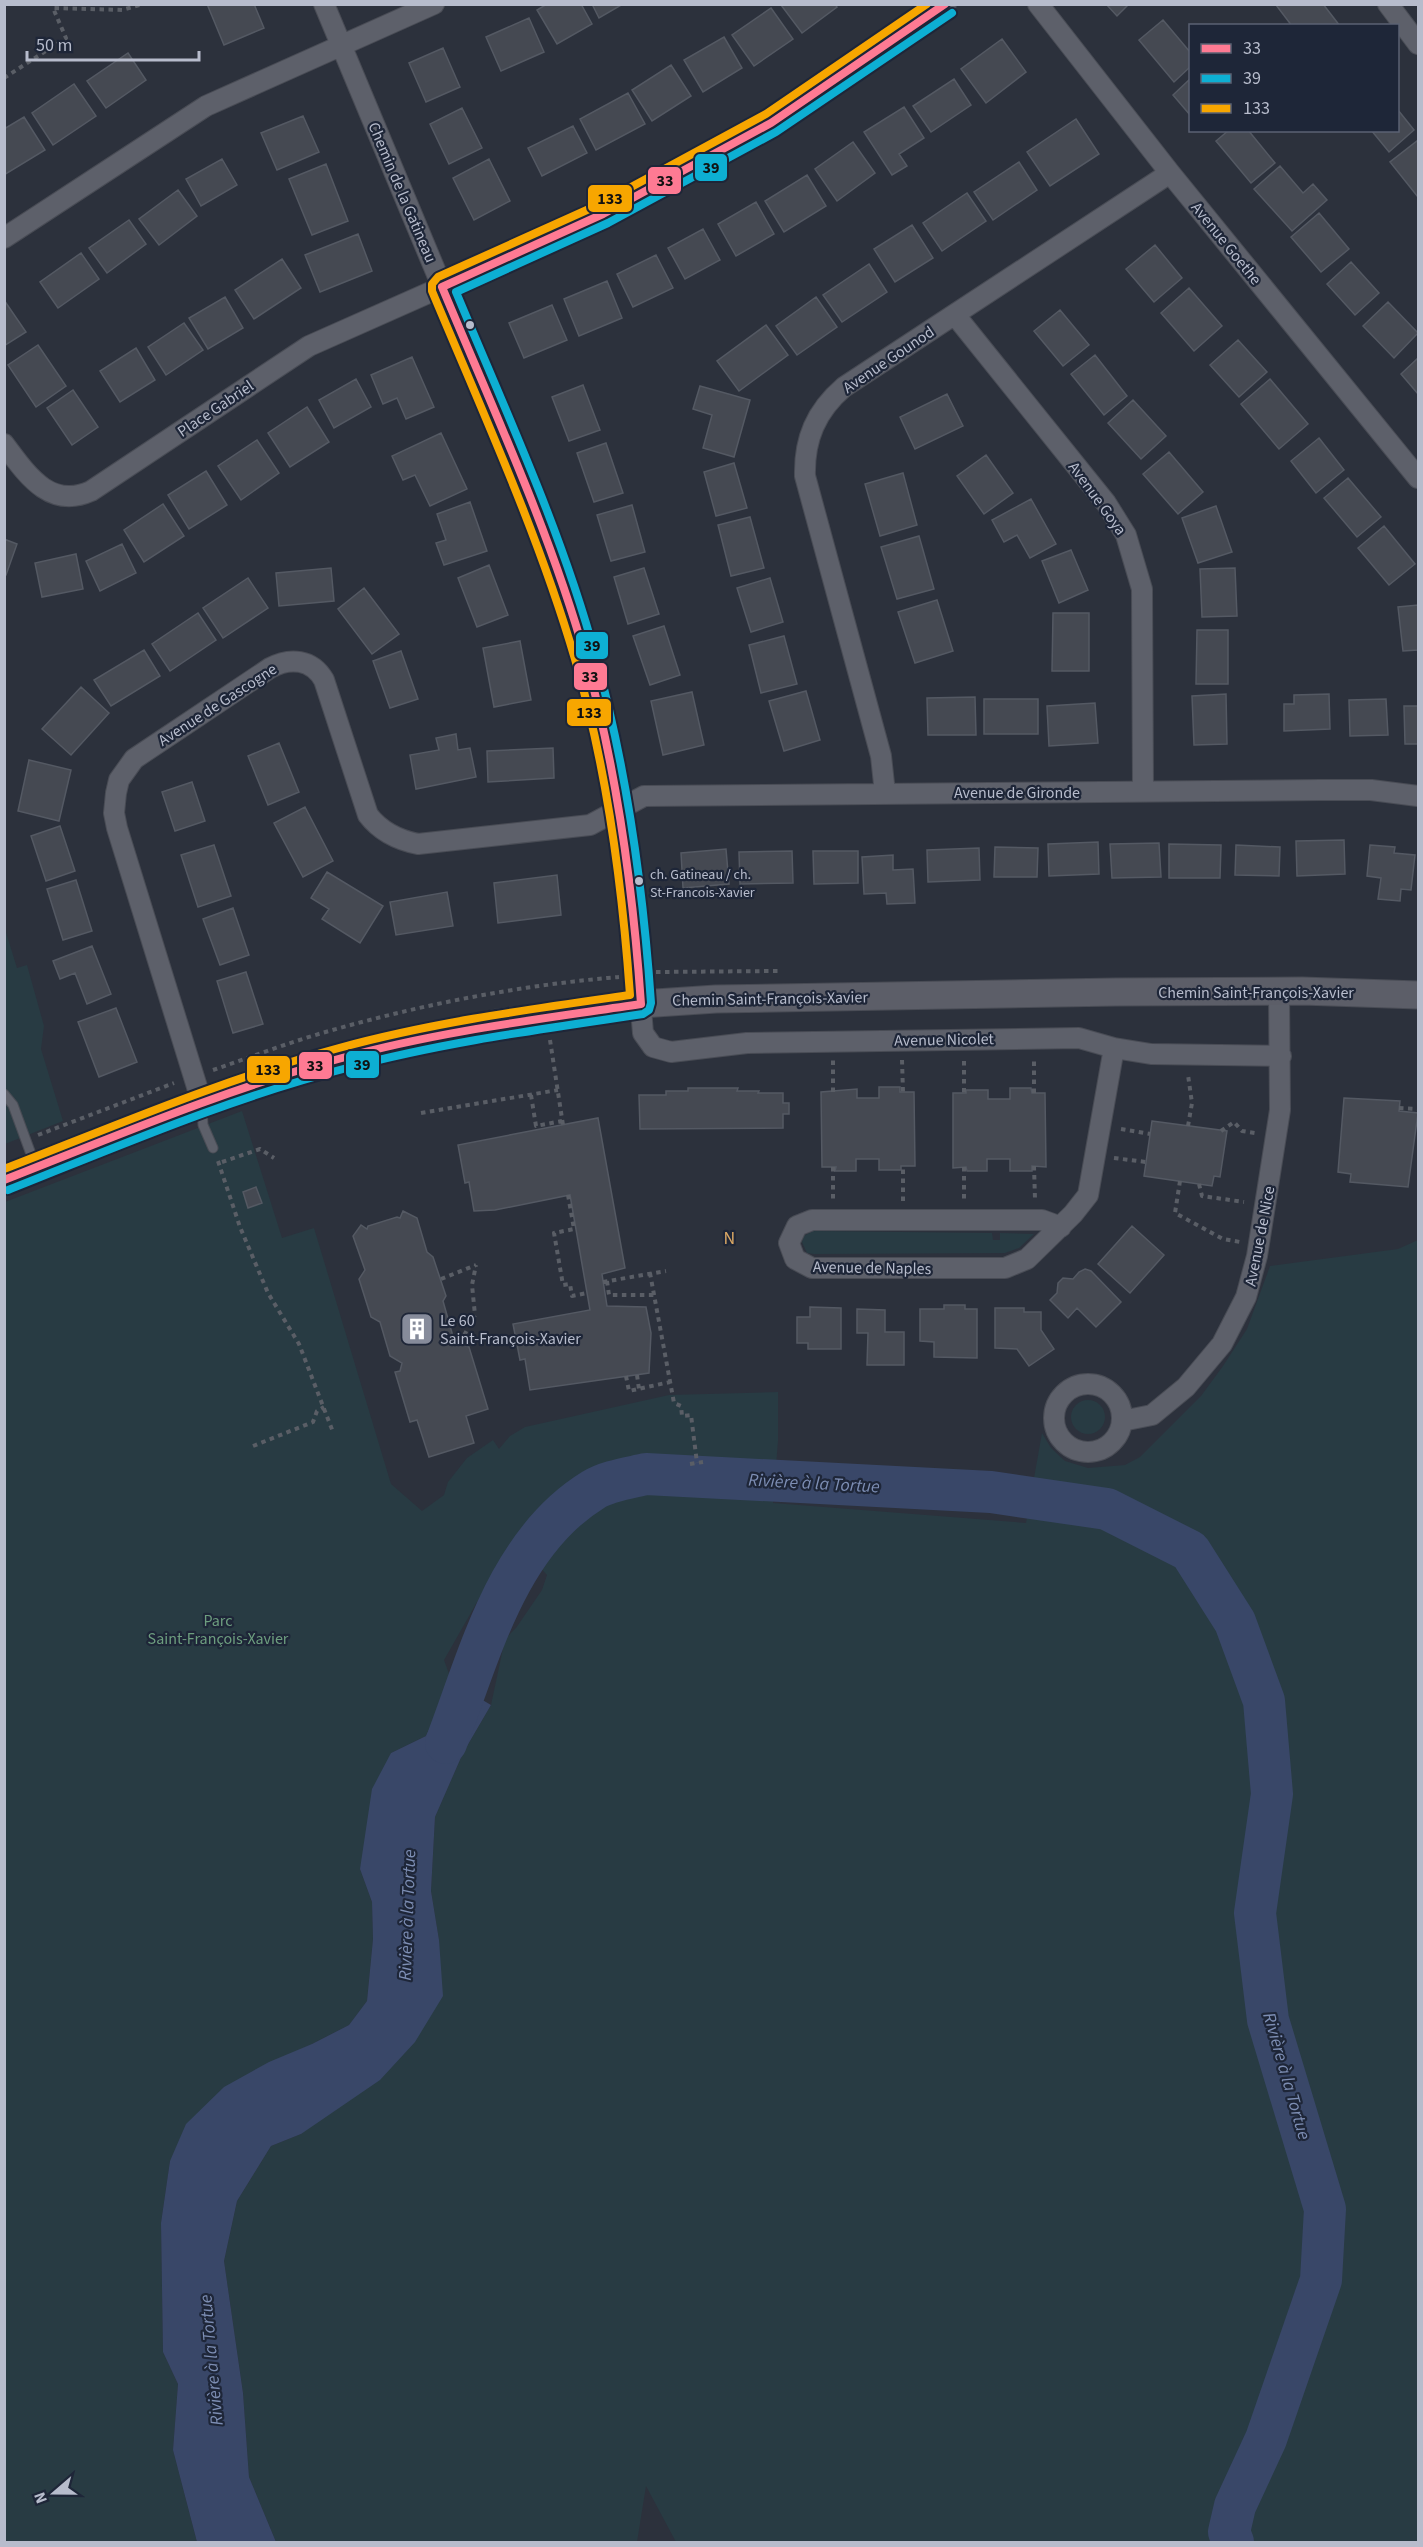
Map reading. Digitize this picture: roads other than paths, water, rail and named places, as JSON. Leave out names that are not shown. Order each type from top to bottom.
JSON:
[{"type":"street","name":"Chemin de la Gatineau","points":[[324,4],[528,492],[557,571],[596,695],[611,763],[632,902],[641,1004]]},
{"type":"street","points":[[4,238],[195,112],[434,4]]},
{"type":"street","name":"Place Gabriel","points":[[4,444],[33,481],[42,488],[63,497],[84,494],[309,346],[603,214],[719,152],[825,88],[946,4]]},
{"type":"street","name":"Avenue Goethe","points":[[1038,4],[1170,172],[1419,478]]},
{"type":"street","points":[[1388,4],[1419,44]]},
{"type":"street","name":"Avenue Gounod","points":[[885,793],[881,756],[808,491],[805,459],[812,426],[830,399],[1170,172]]},
{"type":"street","name":"Avenue Goya","points":[[955,315],[1106,503],[1118,520],[1132,550],[1142,589],[1143,791]]},
{"type":"street","name":"Avenue de Gascogne","points":[[202,1103],[114,813],[119,780],[126,769],[144,751],[270,668],[286,661],[295,661],[314,667],[324,680],[362,802],[375,824],[396,838],[428,844],[590,825],[619,810]]},
{"type":"street","name":"Avenue de Gironde","points":[[619,810],[644,796],[1347,790],[1419,796]]},
{"type":"street","name":"Chemin Saint-François-Xavier","points":[[4,1180],[202,1103],[339,1058],[498,1023],[641,1004],[739,998],[1279,991],[1419,995]]},
{"type":"street","name":"Avenue de Nice","points":[[1122,1421],[1141,1419],[1157,1412],[1178,1396],[1208,1363],[1227,1335],[1242,1306],[1252,1278],[1259,1245],[1281,1099],[1279,991]]},
{"type":"street","name":"Avenue Nicolet","points":[[641,1004],[645,1037],[653,1047],[660,1050],[686,1051],[747,1043],[1079,1038],[1114,1048],[1151,1054],[1281,1056]]},
{"type":"street","name":"Avenue de Naples","points":[[1060,1227],[1050,1221],[1035,1220],[804,1222],[794,1228],[789,1247],[798,1262],[812,1268],[1010,1267],[1027,1259],[1060,1227],[1088,1196],[1114,1048]]},
{"type":"lane","points":[[4,1094],[13,1105],[36,1167]]},
{"type":"lane","points":[[202,1103],[203,1125],[213,1148]]},
{"type":"water","points":[[452,1682],[491,1705],[463,1753],[435,1817],[431,1891],[439,1940],[443,1996],[415,2042],[380,2080],[301,2134],[271,2146],[237,2201],[224,2261],[243,2393],[249,2477],[276,2542],[197,2542],[173,2450],[178,2384],[163,2352],[161,2223],[170,2161],[186,2124],[224,2087],[269,2062],[349,2025],[367,2001],[373,1939],[372,1902],[360,1869],[372,1789],[391,1753],[426,1736]]},
{"type":"waterway","name":"Rivière à la Tortue","points":[[446,1743],[485,1638],[518,1570],[539,1539],[563,1512],[593,1490],[618,1480],[646,1474],[991,1492],[1107,1509],[1190,1551],[1235,1622],[1264,1701],[1272,1794],[1255,1913],[1268,2020],[1325,2209],[1321,2280],[1266,2439],[1235,2506],[1229,2532],[1233,2542]]},
{"type":"place","name":"ch. Gatineau / ch. St-Francois-Xavier","points":[[639,881]]},
{"type":"place","name":"Le 60 Saint-François-Xavier","points":[[417,1329]]},
{"type":"district","name":"N","points":[[730,1238]]},
{"type":"park label","name":"Parc Saint-François-Xavier","points":[[218,1629]]}]
